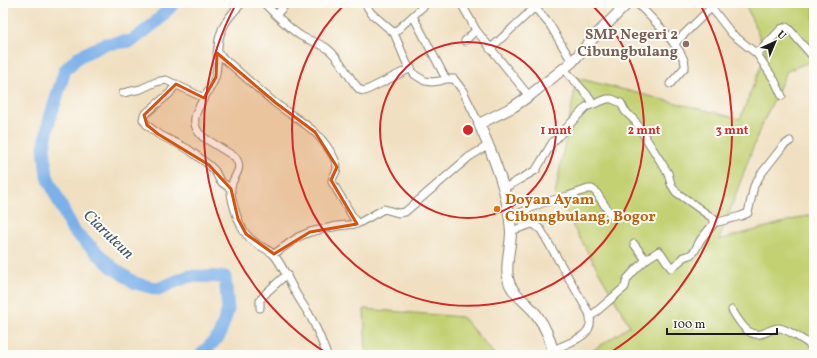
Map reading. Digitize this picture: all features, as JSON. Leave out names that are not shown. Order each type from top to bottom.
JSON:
[{"type":"street","points":[[242,3],[228,17],[221,31],[218,46],[216,77],[195,114],[196,128],[199,134],[235,157],[237,160],[239,164],[238,171],[231,189],[238,219],[244,231],[257,244],[274,254],[287,274],[297,296],[310,315],[327,355]]},
{"type":"street","points":[[264,3],[302,36],[327,48],[360,90],[365,91],[411,68]]},
{"type":"street","points":[[276,14],[287,3]]},
{"type":"street","points":[[365,3],[371,13],[394,33],[407,64],[415,75],[425,81],[432,82],[451,78],[456,81],[463,91],[489,145],[503,189],[511,232],[508,278],[514,290],[536,314],[543,325],[550,337],[554,353],[585,334],[590,326],[590,317],[541,230],[532,224],[511,232]]},
{"type":"street","points":[[394,33],[427,3]]},
{"type":"street","points":[[461,3],[476,30],[529,96]]},
{"type":"street","points":[[480,124],[513,107],[564,69],[628,3]]},
{"type":"street","points":[[637,3],[658,25],[682,55],[685,67],[670,84]]},
{"type":"street","points":[[490,48],[532,4],[550,25],[572,62]]},
{"type":"street","points":[[674,44],[713,5],[732,34],[757,54],[775,81],[782,96]]},
{"type":"street","points":[[413,16],[446,78]]},
{"type":"street","points":[[757,54],[781,29],[786,27],[814,58]]},
{"type":"street","points":[[465,42],[476,30]]},
{"type":"street","points":[[218,53],[276,104],[304,122],[315,132],[334,157],[337,167],[332,178],[332,182],[357,224]]},
{"type":"street","points":[[564,69],[590,98],[593,104]]},
{"type":"street","points":[[123,93],[142,89],[156,82],[166,80],[204,98]]},
{"type":"street","points":[[176,84],[170,93],[144,115],[143,119],[147,125],[158,134],[188,149],[209,165],[215,171],[220,181],[231,189]]},
{"type":"street","points":[[503,189],[536,170],[552,143],[586,107],[607,99],[612,99],[621,104],[625,111],[635,121],[646,136],[668,174],[671,184],[676,192],[718,222],[742,216],[748,212],[754,186],[761,174],[783,146],[790,141]]},
{"type":"street","points":[[274,254],[298,237],[310,232],[337,226],[357,224],[384,209],[405,212],[469,157],[489,145]]},
{"type":"street","points":[[509,218],[542,203],[588,189],[592,189],[596,192],[611,215]]},
{"type":"street","points":[[590,317],[625,287],[627,279],[646,260],[659,251],[671,268],[683,257],[694,252],[701,239],[716,221]]},
{"type":"street","points":[[634,244],[646,260]]},
{"type":"street","points":[[260,308],[260,300],[287,274]]},
{"type":"street","points":[[732,310],[745,328],[753,334],[758,335],[773,329],[782,328],[814,348]]},
{"type":"highlighted area","points":[[217,53],[276,103],[315,132],[337,167],[331,180],[357,224],[310,232],[274,254],[246,234],[238,219],[231,189],[209,165],[158,134],[147,125],[144,115],[176,84],[204,98],[216,77]]},
{"type":"green space","points":[[745,3],[814,3],[814,60],[787,71],[759,131],[719,240],[814,214],[814,355],[586,355],[630,326],[555,195],[577,78],[740,119],[766,53]]},
{"type":"green space","points":[[364,309],[462,317],[495,355],[366,355]]},
{"type":"waterway","name":"Ciaruteun","points":[[174,3],[155,23],[132,41],[105,44],[78,57],[65,70],[50,118],[44,147],[47,176],[72,229],[112,267],[135,283],[158,289],[189,276],[225,277],[228,310],[219,336],[201,355]]},
{"type":"place","name":"SMP Negeri 2 Cibungbulang","points":[[686,44]]},
{"type":"place","name":"Doyan Ayam Cibungbulang, Bogor","points":[[497,209]]}]
